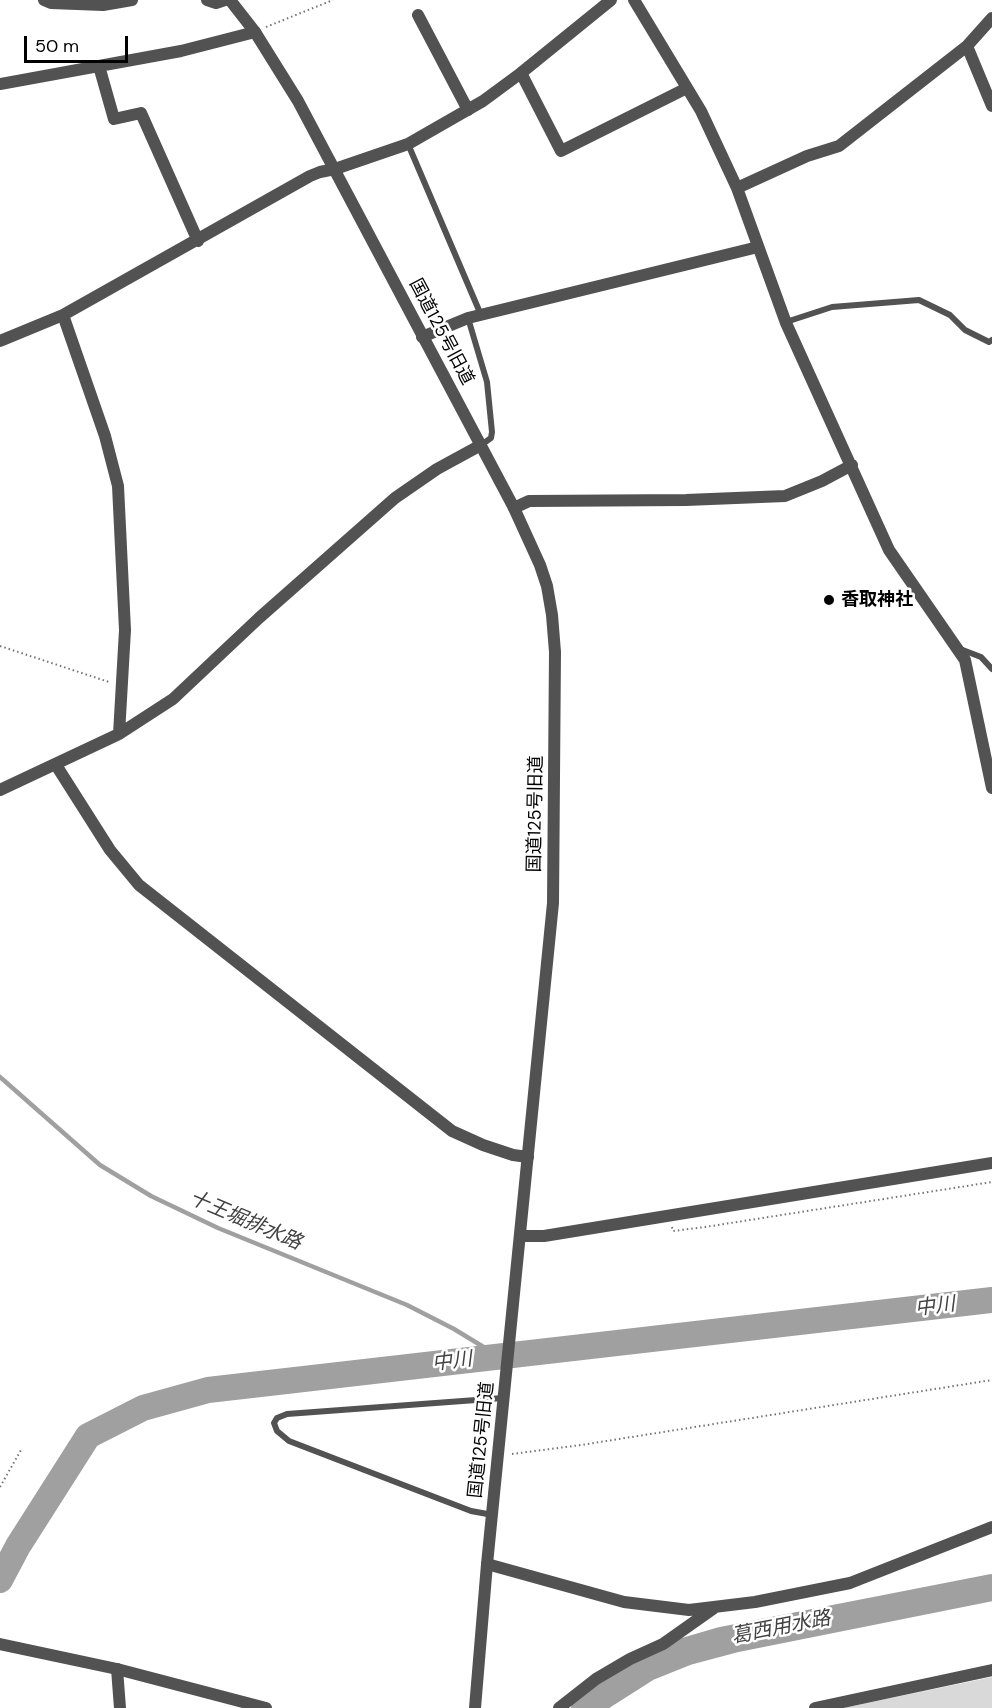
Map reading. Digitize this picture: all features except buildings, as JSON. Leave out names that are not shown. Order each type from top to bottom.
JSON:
[{"type":"street","points":[[44,0],[51,3],[103,5],[132,0]]},
{"type":"street","points":[[207,0],[216,3],[225,0]]},
{"type":"street","name":"国道125号旧道","points":[[230,0],[255,32],[288,83],[514,508],[531,542],[547,586],[552,615],[555,652],[553,903],[487,1564],[476,1708]]},
{"type":"street","points":[[0,341],[63,315],[310,176],[408,144],[468,110],[521,73],[610,0]]},
{"type":"street","points":[[634,0],[701,111],[737,188],[786,322],[889,550],[965,660],[992,788]]},
{"type":"street","points":[[418,15],[468,110]]},
{"type":"street","points":[[737,188],[807,156],[839,146],[967,46],[992,18]]},
{"type":"street","points":[[0,84],[181,51],[255,32]]},
{"type":"street","points":[[967,46],[992,106]]},
{"type":"street","points":[[99,66],[114,119],[141,113],[198,241]]},
{"type":"street","points":[[521,73],[561,151],[687,88]]},
{"type":"street","points":[[422,337],[475,317],[758,247]]},
{"type":"street","points":[[63,315],[105,436],[118,486],[125,630],[119,734]]},
{"type":"street","points":[[0,790],[119,734],[173,699],[259,618],[395,498],[437,469],[481,445]]},
{"type":"street","points":[[514,508],[529,501],[686,500],[785,496],[822,481],[852,465]]},
{"type":"street","points":[[56,765],[111,850],[140,885],[452,1131],[483,1145],[513,1155],[528,1157]]},
{"type":"street","points":[[521,1236],[544,1236],[992,1163]]},
{"type":"street","points":[[487,1564],[624,1602],[689,1610],[755,1602],[850,1583],[992,1527]]},
{"type":"street","points":[[559,1708],[596,1679],[630,1659],[663,1644],[715,1607]]},
{"type":"street","points":[[0,1644],[117,1669],[266,1708]]},
{"type":"street","points":[[117,1669],[120,1708]]},
{"type":"street","points":[[815,1708],[992,1670]]},
{"type":"lane","points":[[408,144],[475,317],[487,382],[492,432],[491,438],[481,445]]},
{"type":"lane","points":[[786,322],[832,307],[919,300],[950,315],[965,330],[989,342],[992,340]]},
{"type":"lane","points":[[956,647],[981,657],[992,669]]},
{"type":"lane","points":[[492,1515],[471,1511],[289,1441],[277,1431],[274,1423],[277,1418],[288,1414],[504,1394]]},
{"type":"path","points":[[255,32],[333,0]]},
{"type":"path","points":[[0,646],[123,687]]},
{"type":"path","points":[[671,1216],[673,1231],[992,1182]]},
{"type":"path","points":[[508,1454],[581,1445],[992,1380]]},
{"type":"path","points":[[0,1488],[21,1450]]},
{"type":"shaded area","points":[[992,1677],[992,1708],[843,1708]]},
{"type":"waterway","name":"十王堀排水路","points":[[0,1077],[100,1165],[151,1196],[218,1228],[407,1305],[454,1329],[500,1357]]},
{"type":"waterway","name":"中川","points":[[0,1580],[18,1546],[88,1436],[143,1408],[208,1390],[992,1300]]},
{"type":"waterway","name":"葛西用水路","points":[[584,1708],[633,1674],[677,1653],[721,1640],[992,1587]]},
{"type":"waterway","points":[[605,1708],[652,1678],[692,1662],[737,1650],[992,1599]]},
{"type":"place","name":"香取神社","points":[[829,600]]}]
